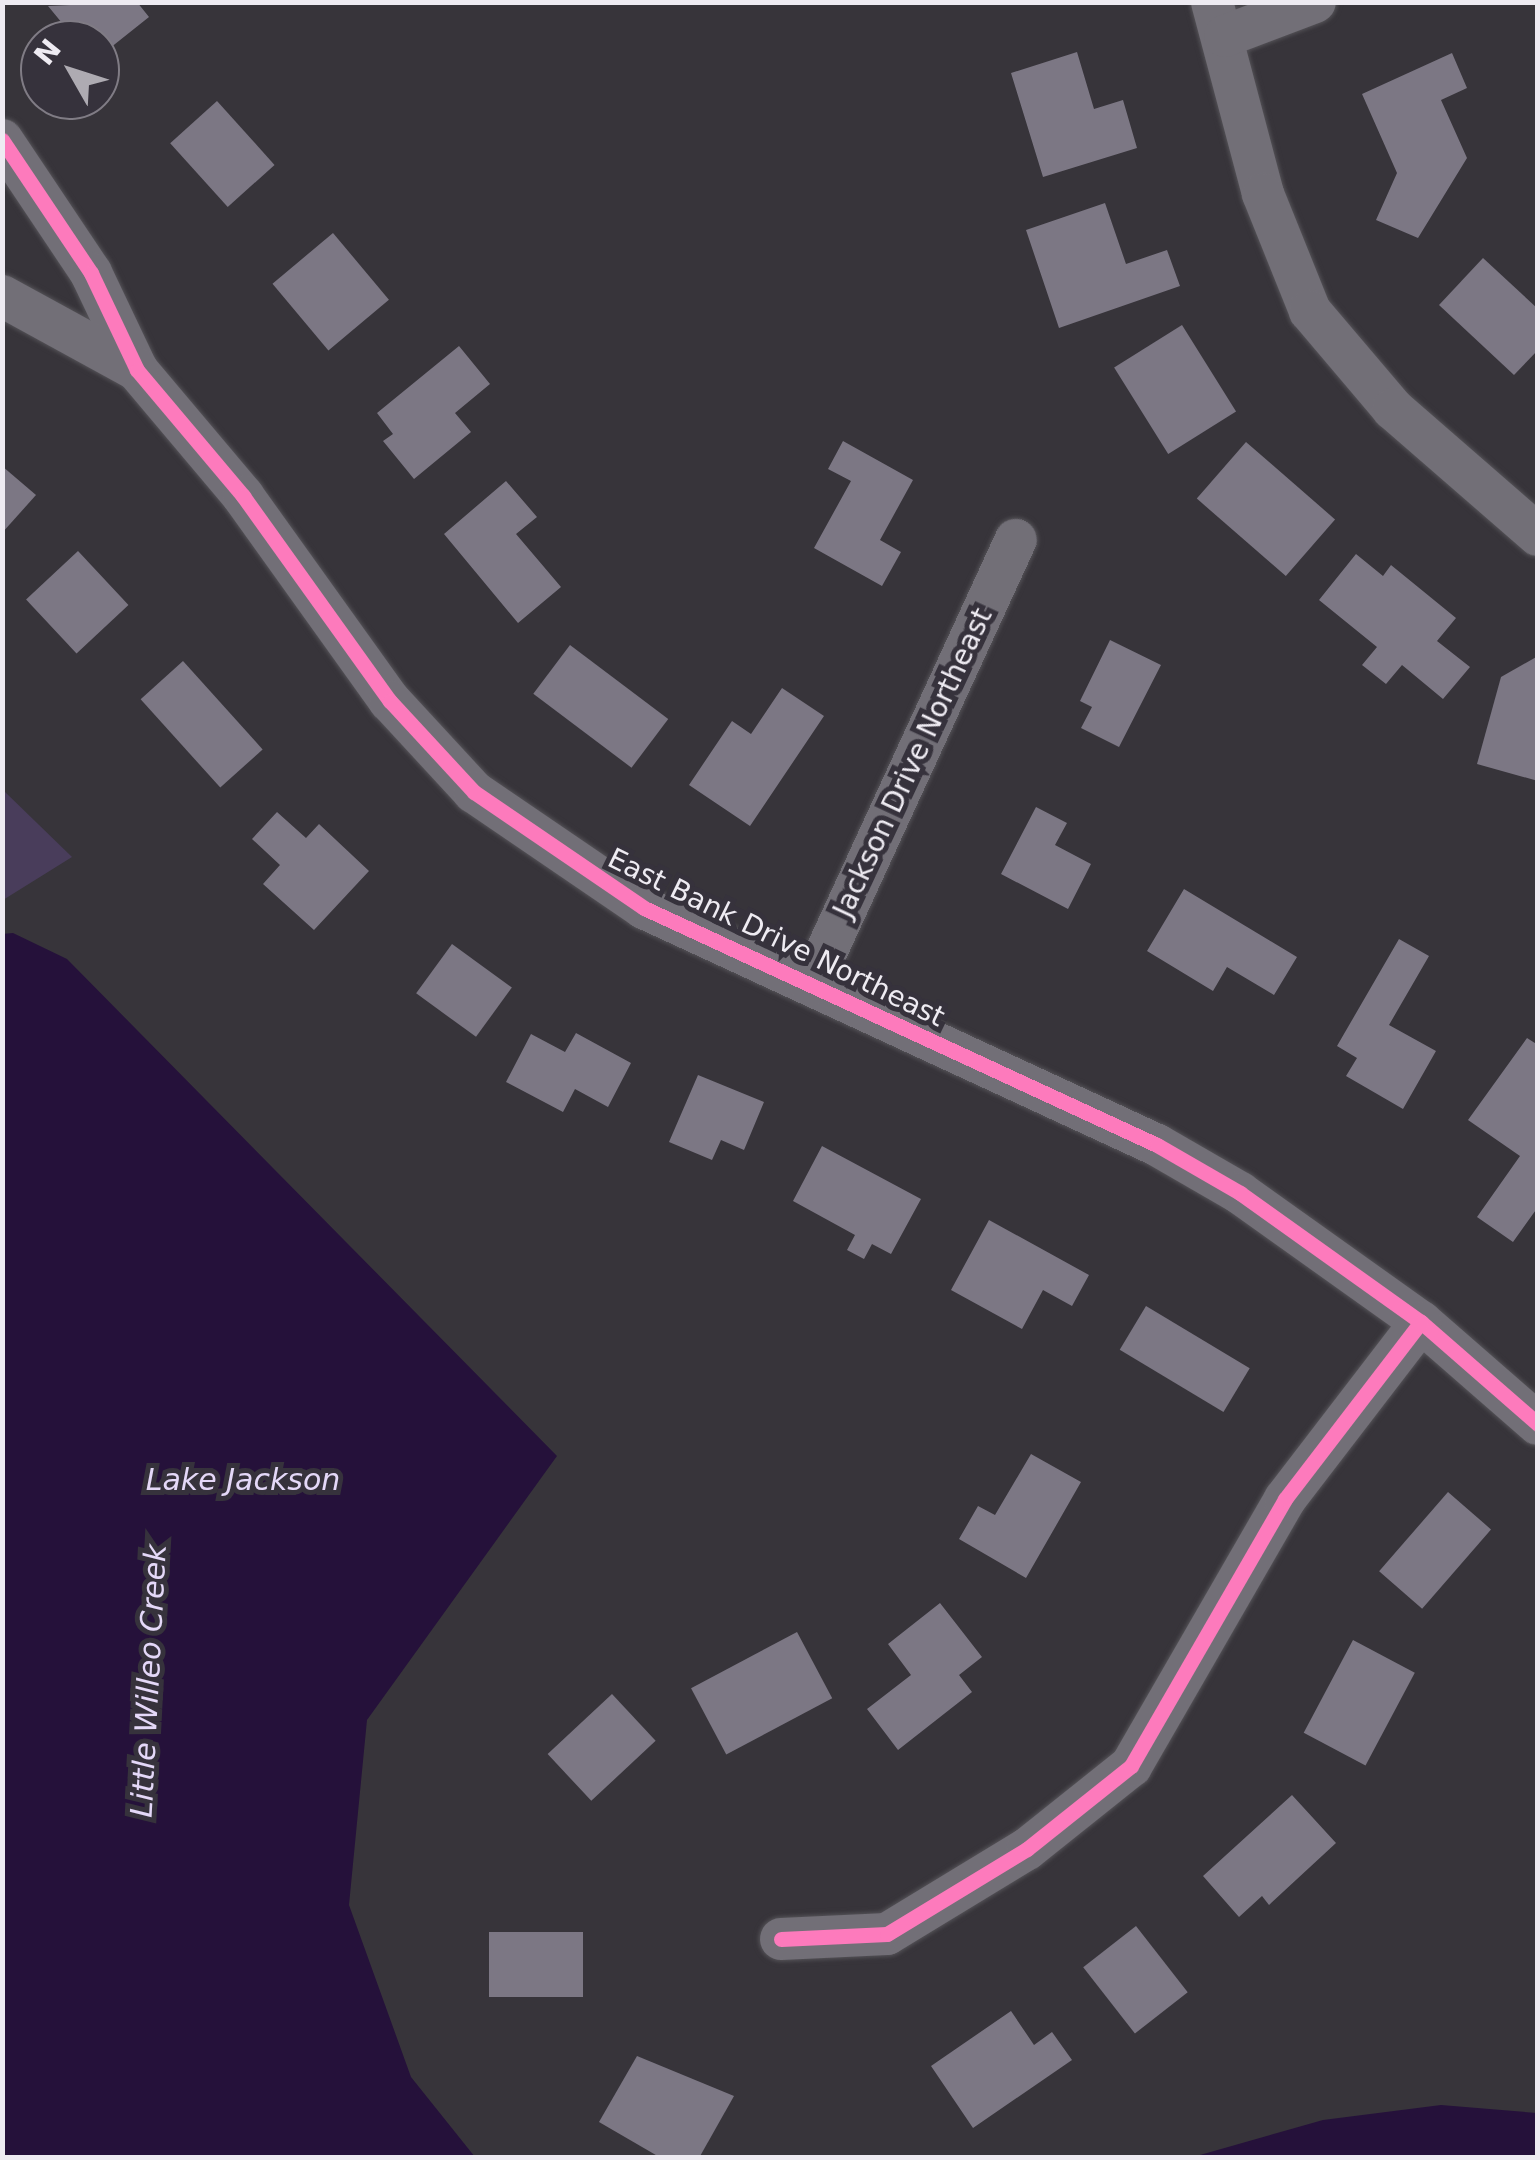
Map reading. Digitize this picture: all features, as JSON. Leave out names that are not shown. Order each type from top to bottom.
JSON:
[{"type":"street","points":[[1316,2],[1218,19],[1263,194],[1310,310],[1394,410],[1538,535]]},
{"type":"street","name":"East Bank Drive Northeast","points":[[2,140],[91,273],[137,370],[242,496],[390,701],[474,792],[628,898],[1157,1145],[1327,1250],[1422,1322],[1538,1424]]},
{"type":"street","name":"East Bank Drive Northeast","points":[[2,296],[137,370]]},
{"type":"street","name":"Jackson Drive Northeast","points":[[811,985],[1016,540]]},
{"type":"street","points":[[780,1939],[887,1934],[1060,1826],[1131,1766],[1284,1499],[1422,1322]]},
{"type":"shaded area","points":[[3,790],[72,857],[2,900]]},
{"type":"water","name":"Lake Jackson","points":[[13,933],[67,959],[557,1456],[367,1720],[349,1905],[411,2077],[475,2157],[3,2157],[2,934]]},
{"type":"water","points":[[1441,2105],[1537,2113],[1537,2157],[1193,2157],[1323,2120]]},
{"type":"building","points":[[137,2],[149,17],[120,40],[120,20],[60,20],[48,6]]},
{"type":"building","points":[[1077,52],[1094,109],[1123,100],[1137,148],[1043,177],[1011,73]]},
{"type":"building","points":[[1452,53],[1467,88],[1441,100],[1467,158],[1418,238],[1376,220],[1397,173],[1362,94]]},
{"type":"building","points":[[217,101],[275,165],[228,207],[170,143]]},
{"type":"building","points":[[1105,203],[1126,264],[1167,250],[1180,286],[1059,328],[1026,230]]},
{"type":"building","points":[[333,233],[389,300],[328,350],[272,284]]},
{"type":"building","points":[[1483,258],[1538,309],[1538,350],[1514,375],[1439,305]]},
{"type":"building","points":[[1182,325],[1236,412],[1168,454],[1114,367]]},
{"type":"building","points":[[459,346],[490,384],[455,413],[471,432],[414,479],[383,441],[393,434],[377,413]]},
{"type":"building","points":[[843,441],[913,480],[880,540],[901,552],[882,586],[814,548],[851,481],[828,469]]},
{"type":"building","points":[[1246,442],[1335,519],[1286,576],[1197,499]]},
{"type":"building","points":[[2,466],[36,495],[2,533]]},
{"type":"building","points":[[506,481],[537,517],[516,534],[561,587],[518,623],[444,534]]},
{"type":"building","points":[[78,551],[128,605],[77,654],[26,599]]},
{"type":"building","points":[[1356,554],[1383,576],[1391,565],[1456,618],[1437,641],[1470,667],[1443,699],[1402,665],[1386,684],[1362,665],[1377,647],[1319,600]]},
{"type":"building","points":[[1110,640],[1161,665],[1119,747],[1081,728],[1092,707],[1080,701]]},
{"type":"building","points":[[570,645],[668,719],[632,768],[533,694]]},
{"type":"building","points":[[1538,656],[1538,781],[1477,764],[1501,677]]},
{"type":"building","points":[[183,661],[263,749],[220,788],[141,699]]},
{"type":"building","points":[[782,688],[824,716],[750,826],[689,785],[732,721],[751,734]]},
{"type":"building","points":[[1036,807],[1067,823],[1055,845],[1091,864],[1068,909],[1001,874]]},
{"type":"building","points":[[277,812],[306,838],[319,824],[369,871],[314,930],[263,884],[280,865],[252,839]]},
{"type":"building","points":[[1184,889],[1297,957],[1274,995],[1227,967],[1213,991],[1147,951]]},
{"type":"building","points":[[1399,939],[1429,956],[1389,1025],[1436,1051],[1403,1109],[1346,1076],[1357,1058],[1337,1046]]},
{"type":"building","points":[[452,944],[512,987],[476,1037],[416,993]]},
{"type":"building","points":[[576,1033],[631,1063],[608,1107],[575,1089],[563,1112],[506,1082],[531,1034],[565,1052]]},
{"type":"building","points":[[1527,1038],[1538,1045],[1538,1207],[1513,1242],[1477,1217],[1520,1156],[1468,1120]]},
{"type":"building","points":[[698,1075],[764,1102],[744,1150],[721,1140],[712,1160],[669,1142]]},
{"type":"building","points":[[822,1146],[921,1199],[891,1254],[872,1244],[864,1259],[847,1250],[855,1235],[793,1201]]},
{"type":"building","points":[[989,1220],[1089,1275],[1072,1306],[1043,1290],[1022,1329],[951,1290]]},
{"type":"building","points":[[1146,1306],[1250,1368],[1223,1412],[1120,1350]]},
{"type":"building","points":[[1031,1454],[1081,1482],[1026,1578],[959,1539],[978,1506],[995,1515]]},
{"type":"building","points":[[1448,1492],[1491,1529],[1422,1609],[1379,1571]]},
{"type":"building","points":[[940,1603],[982,1657],[959,1675],[972,1692],[898,1750],[867,1709],[911,1675],[888,1644]]},
{"type":"building","points":[[797,1632],[832,1698],[726,1755],[691,1688]]},
{"type":"building","points":[[1353,1640],[1415,1673],[1366,1766],[1304,1733]]},
{"type":"building","points":[[612,1694],[656,1741],[591,1801],[548,1754]]},
{"type":"building","points":[[1292,1795],[1336,1843],[1269,1905],[1262,1896],[1239,1917],[1203,1876]]},
{"type":"building","points":[[1136,1926],[1188,1992],[1135,2033],[1083,1967]]},
{"type":"building","points":[[489,1932],[583,1932],[583,1997],[489,1997]]},
{"type":"building","points":[[1011,2011],[1034,2045],[1052,2032],[1072,2060],[973,2128],[931,2066]]},
{"type":"building","points":[[637,2056],[734,2096],[699,2158],[661,2158],[599,2122]]},
{"type":"cycle path","points":[[2,140],[91,273],[137,370],[243,496],[390,701],[474,792],[644,908],[1157,1145],[1240,1193],[1421,1322],[1538,1424]]},
{"type":"cycle path","points":[[781,1939],[887,1934],[1027,1849],[1131,1766],[1285,1499],[1421,1322]]},
{"type":"water label","name":"Little Willeo Creek","points":[[149,1681]]}]
